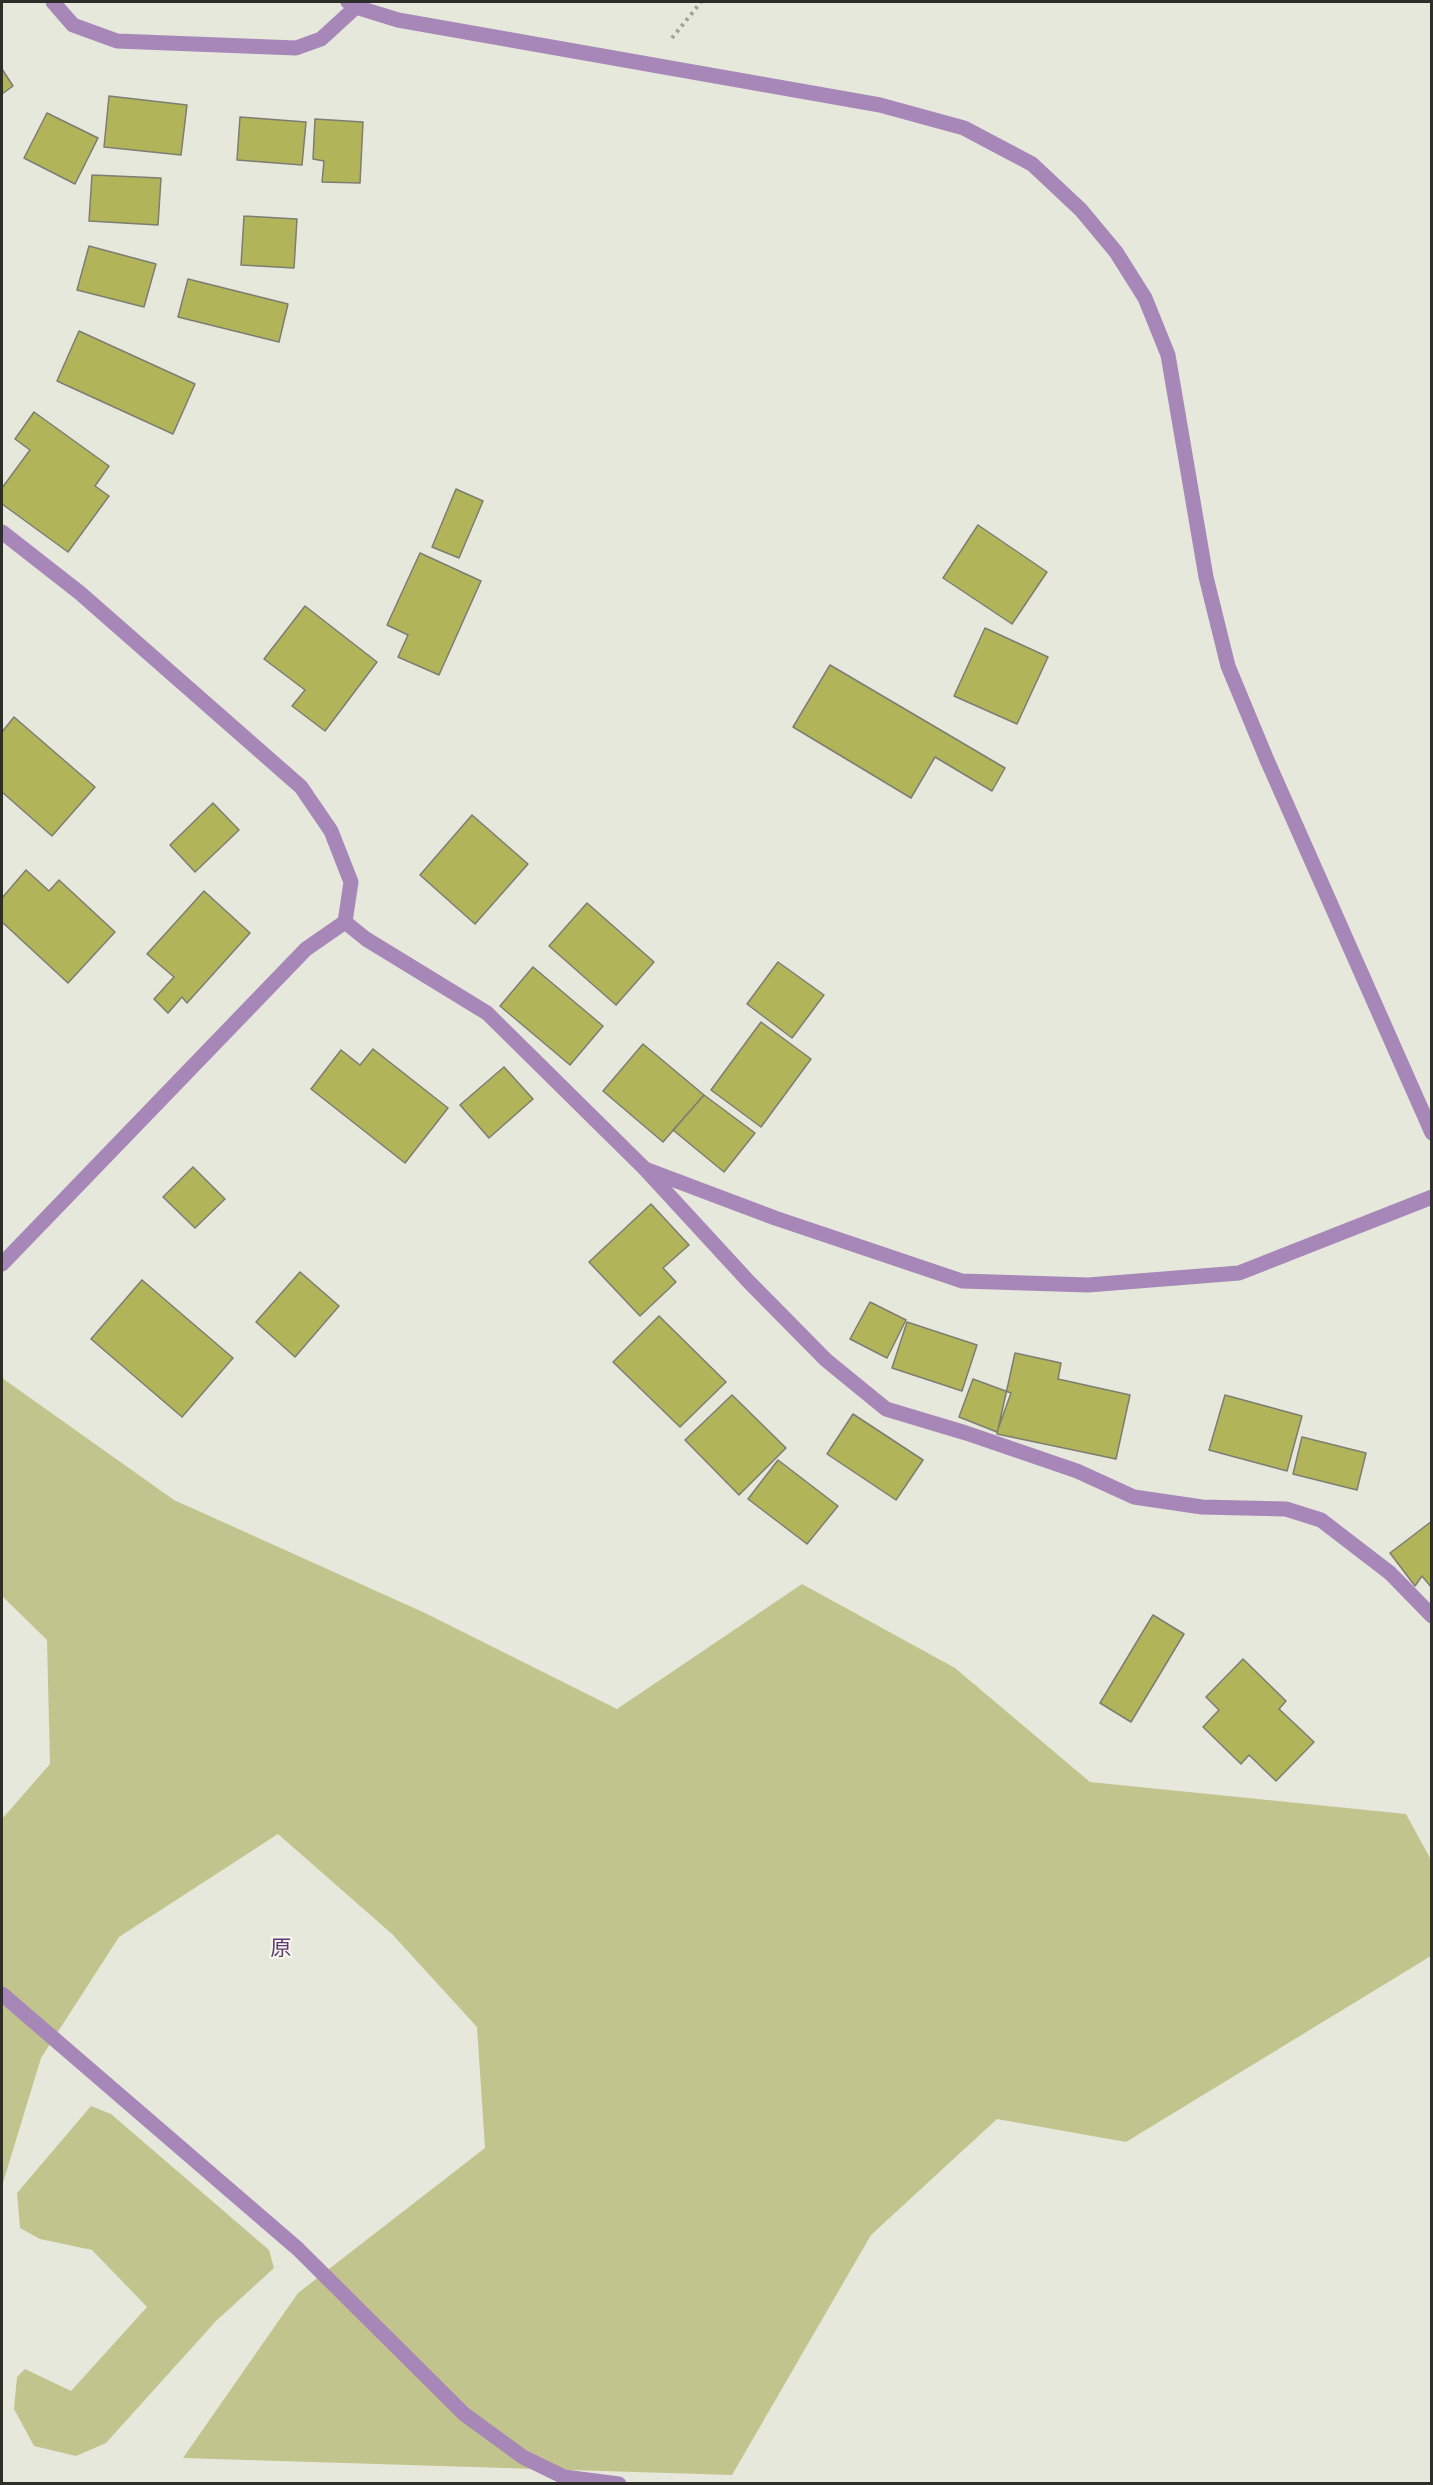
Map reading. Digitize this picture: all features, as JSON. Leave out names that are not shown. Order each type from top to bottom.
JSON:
[{"type":"street","points":[[53,2],[73,25],[117,41],[296,48],[321,39],[352,4],[398,21],[880,105],[964,128],[1032,164],[1081,210],[1116,252],[1145,298],[1168,355],[1206,577],[1228,666],[1431,1133]]},
{"type":"street","points":[[2,532],[80,592],[301,787],[331,831],[351,882],[345,922],[306,949],[2,1264]]},
{"type":"street","points":[[345,922],[366,939],[487,1013],[645,1169],[749,1282],[826,1360],[886,1410],[966,1433],[1077,1471],[1134,1497],[1202,1507],[1286,1509],[1321,1520],[1390,1573],[1431,1616]]},
{"type":"street","points":[[645,1169],[775,1218],[962,1281],[1089,1285],[1239,1273],[1431,1197]]},
{"type":"street","points":[[2,1994],[298,2249],[464,2414],[523,2457],[564,2480],[619,2484]]},
{"type":"path","points":[[651,64],[701,2]]},
{"type":"green space","points":[[2,1378],[174,1500],[425,1613],[617,1709],[802,1584],[955,1668],[1090,1782],[1406,1814],[1431,1860],[1431,1956],[1126,2142],[997,2119],[871,2235],[732,2475],[183,2458],[298,2293],[485,2148],[477,2027],[392,1934],[278,1834],[119,1937],[41,2058],[2,2186],[2,1819],[50,1764],[47,1640],[2,1596]]},
{"type":"green space","points":[[91,2106],[111,2114],[269,2250],[274,2268],[216,2321],[106,2443],[76,2456],[34,2446],[14,2409],[17,2377],[25,2369],[71,2391],[147,2307],[92,2250],[40,2239],[20,2228],[17,2193]]},
{"type":"building","points":[[2,69],[13,86],[2,94]]},
{"type":"building","points":[[109,96],[187,105],[181,155],[104,147]]},
{"type":"building","points":[[47,113],[98,138],[75,184],[24,158]]},
{"type":"building","points":[[240,117],[306,122],[302,165],[237,160]]},
{"type":"building","points":[[315,119],[363,122],[360,183],[322,182],[324,161],[313,159]]},
{"type":"building","points":[[92,175],[161,178],[158,225],[89,221]]},
{"type":"building","points":[[244,216],[297,219],[294,268],[241,265]]},
{"type":"building","points":[[89,246],[156,264],[144,307],[77,290]]},
{"type":"building","points":[[188,279],[288,304],[279,342],[178,317]]},
{"type":"building","points":[[79,331],[195,384],[173,434],[57,381]]},
{"type":"building","points":[[34,412],[109,466],[95,486],[109,496],[68,552],[2,504],[2,488],[30,450],[15,439]]},
{"type":"building","points":[[456,489],[483,501],[459,558],[432,547]]},
{"type":"building","points":[[978,525],[1047,572],[1012,624],[943,578]]},
{"type":"building","points":[[420,553],[481,581],[439,675],[398,657],[408,635],[387,625]]},
{"type":"building","points":[[305,606],[377,662],[325,731],[292,706],[305,690],[264,659]]},
{"type":"building","points":[[985,628],[1048,657],[1017,724],[954,696]]},
{"type":"building","points":[[830,665],[1005,768],[992,791],[935,757],[911,798],[793,727]]},
{"type":"building","points":[[14,717],[95,787],[52,836],[2,792],[2,732]]},
{"type":"building","points":[[213,803],[239,830],[195,872],[170,845]]},
{"type":"building","points":[[472,815],[528,864],[475,924],[420,875]]},
{"type":"building","points":[[26,870],[49,891],[59,880],[115,932],[68,983],[2,922],[2,898]]},
{"type":"building","points":[[204,891],[250,933],[187,1003],[182,997],[168,1013],[154,999],[174,977],[147,954]]},
{"type":"building","points":[[587,903],[654,962],[616,1005],[549,946]]},
{"type":"building","points":[[778,962],[824,995],[792,1038],[747,1004]]},
{"type":"building","points":[[533,967],[603,1026],[570,1065],[500,1006]]},
{"type":"building","points":[[761,1022],[811,1059],[761,1127],[711,1090]]},
{"type":"building","points":[[643,1044],[704,1095],[663,1142],[603,1091]]},
{"type":"building","points":[[373,1049],[448,1108],[405,1163],[311,1089],[341,1050],[360,1065]]},
{"type":"building","points":[[504,1067],[533,1099],[489,1138],[460,1105]]},
{"type":"building","points":[[704,1095],[755,1133],[724,1172],[673,1130]]},
{"type":"building","points":[[193,1167],[225,1199],[195,1228],[163,1197]]},
{"type":"building","points":[[651,1204],[689,1245],[663,1268],[676,1282],[640,1316],[589,1262]]},
{"type":"building","points":[[300,1272],[339,1306],[295,1357],[256,1322]]},
{"type":"building","points":[[142,1280],[233,1358],[182,1417],[91,1339]]},
{"type":"building","points":[[870,1302],[906,1320],[887,1358],[850,1339]]},
{"type":"building","points":[[659,1316],[726,1382],[680,1427],[613,1362]]},
{"type":"building","points":[[907,1322],[977,1345],[962,1391],[892,1368]]},
{"type":"building","points":[[1015,1353],[1061,1363],[1058,1379],[1130,1395],[1116,1459],[997,1434]]},
{"type":"building","points":[[973,1379],[1011,1393],[997,1432],[959,1417]]},
{"type":"building","points":[[732,1395],[786,1448],[739,1495],[685,1440]]},
{"type":"building","points":[[1225,1395],[1302,1416],[1287,1471],[1209,1450]]},
{"type":"building","points":[[853,1414],[923,1460],[896,1500],[827,1454]]},
{"type":"building","points":[[1302,1437],[1366,1453],[1357,1490],[1293,1474]]},
{"type":"building","points":[[778,1460],[838,1506],[807,1544],[748,1499]]},
{"type":"building","points":[[1432,1521],[1432,1588],[1422,1576],[1415,1586],[1390,1553]]},
{"type":"building","points":[[1153,1615],[1184,1634],[1131,1722],[1100,1703]]},
{"type":"building","points":[[1243,1659],[1286,1701],[1279,1709],[1314,1742],[1276,1781],[1249,1755],[1241,1764],[1203,1727],[1219,1710],[1206,1697]]},
{"type":"district","name":"原","points":[[281,1949]]}]
